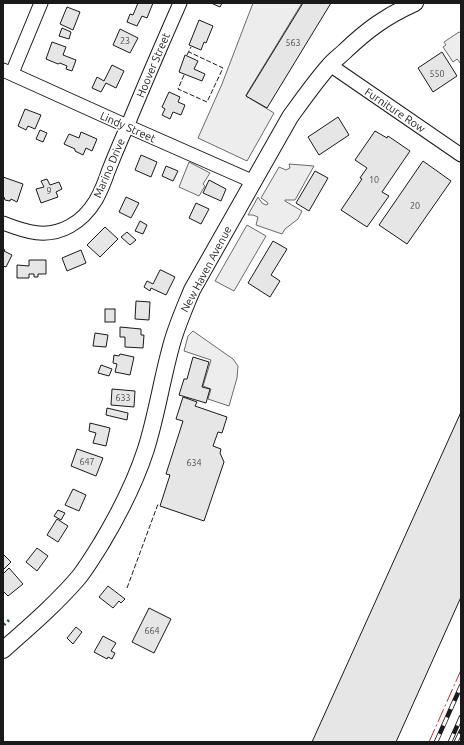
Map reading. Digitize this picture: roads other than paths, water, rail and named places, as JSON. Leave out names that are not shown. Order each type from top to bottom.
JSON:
[{"type":"main road","name":"New Haven Avenue","points":[[3,650],[53,604],[78,577],[114,523],[136,476],[146,448],[179,319],[192,290],[290,117],[309,90],[330,65],[356,41],[395,7],[415,3]]},
{"type":"street","points":[[7,71],[41,3]]},
{"type":"street","name":"Hoover Street","points":[[127,126],[180,3]]},
{"type":"street","name":"Furniture Row","points":[[330,65],[461,155]]},
{"type":"street","name":"Lindy Street","points":[[7,71],[254,182]]},
{"type":"street","name":"Marino Drive","points":[[3,223],[27,231],[50,233],[70,226],[80,219],[95,201],[101,190],[127,126]]},
{"type":"railway","points":[[436,742],[461,686]]},
{"type":"railway","points":[[450,742],[461,717]]},
{"type":"railway","points":[[456,742],[461,731]]}]
